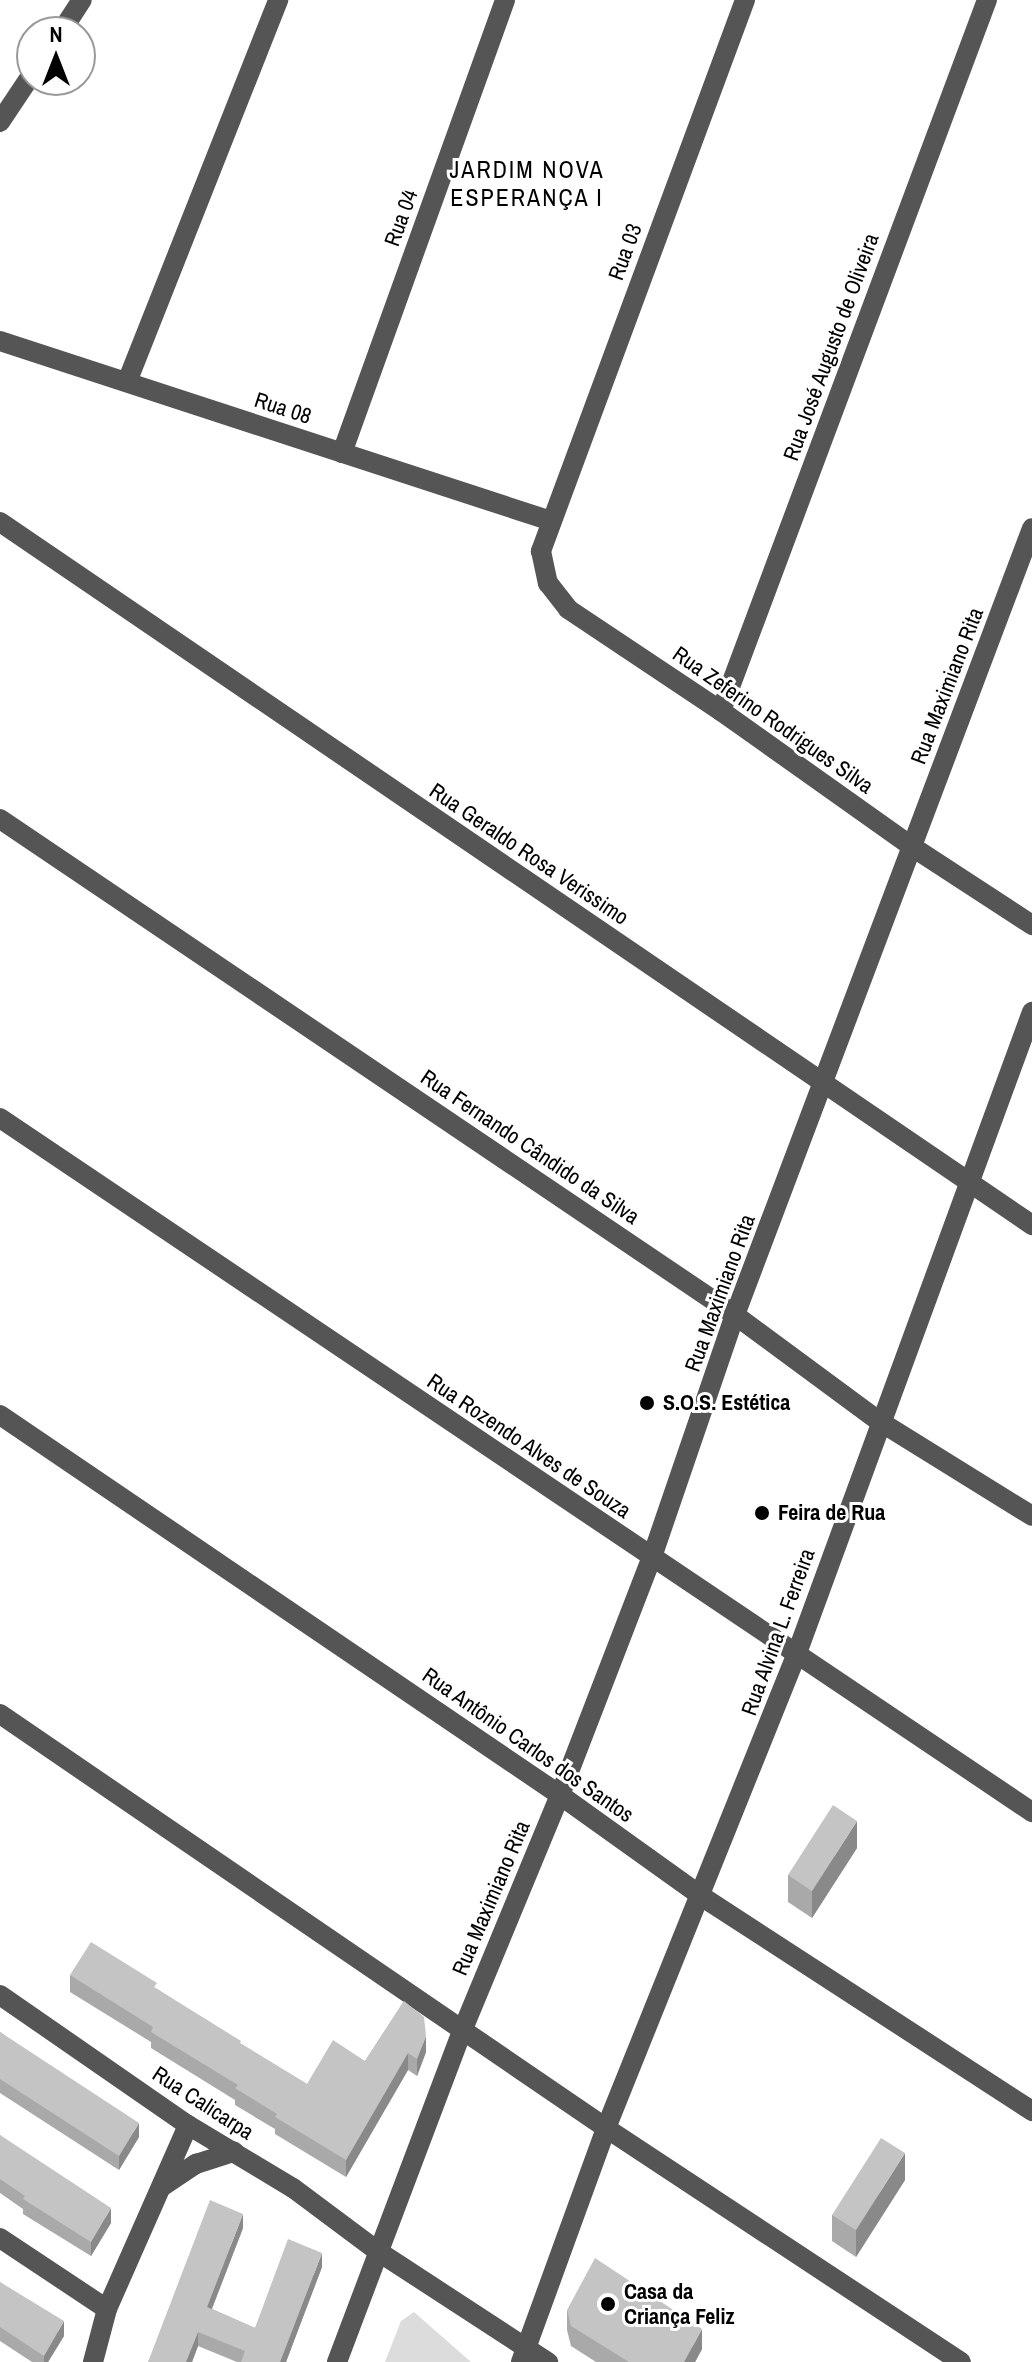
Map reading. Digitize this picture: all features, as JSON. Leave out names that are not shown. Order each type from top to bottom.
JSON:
[{"type":"street","points":[[127,382],[278,0]]},
{"type":"street","name":"Rua 04","points":[[342,453],[505,0]]},
{"type":"street","name":"Rua 03","points":[[551,521],[745,0]]},
{"type":"street","name":"Rua José Augusto de Oliveira","points":[[721,711],[987,0]]},
{"type":"street","points":[[0,122],[17,96]]},
{"type":"street","name":"Rua 08","points":[[0,341],[551,521]]},
{"type":"street","name":"Rua Zeferino Rodrigues Silva","points":[[551,521],[541,551],[548,583],[568,609],[721,711],[911,846],[1032,925]]},
{"type":"street","name":"Rua Geraldo Rosa Verissimo","points":[[0,522],[1032,1225]]},
{"type":"street","name":"Rua Maximiano Rita","points":[[337,2362],[463,2029],[560,1795],[652,1557],[735,1315],[1032,528]]},
{"type":"street","name":"Rua Fernando Cândido da Silva","points":[[0,819],[735,1315],[879,1421],[1032,1516]]},
{"type":"street","name":"Rua Alvina L. Ferreira","points":[[606,2128],[797,1653],[879,1421],[1032,1012]]},
{"type":"street","name":"Rua Rozendo Alves de Souza","points":[[0,1118],[1032,1812]]},
{"type":"street","name":"Rua Antônio Carlos dos Santos","points":[[0,1415],[560,1795],[701,1896],[1032,2111]]},
{"type":"street","points":[[0,1714],[606,2128],[961,2362]]},
{"type":"street","name":"Rua Calicarpa","points":[[0,1995],[188,2125],[293,2188],[523,2355],[548,2362]]},
{"type":"street","points":[[93,2362],[107,2309],[188,2125]]},
{"type":"street","points":[[523,2355],[606,2128]]},
{"type":"street","points":[[160,2188],[196,2164],[234,2152]]},
{"type":"street","points":[[0,2238],[107,2309]]},
{"type":"shaded area","points":[[414,2312],[471,2362],[385,2362],[401,2321]]},
{"type":"building","points":[[833,1805],[857,1821],[812,1891],[788,1875]]},
{"type":"building","points":[[91,1942],[157,1983],[154,1987],[307,2084],[333,2040],[365,2061],[404,2001],[424,2017],[426,2036],[417,2059],[408,2053],[346,2160],[275,2117],[277,2114],[235,2088],[238,2085],[151,2032],[153,2027],[70,1975]]},
{"type":"building","points":[[0,2032],[139,2123],[119,2156],[0,2079]]},
{"type":"building","points":[[0,2135],[111,2208],[91,2242],[23,2199],[25,2196],[0,2179]]},
{"type":"building","points":[[881,2138],[905,2153],[856,2230],[832,2215]]},
{"type":"building","points":[[210,2200],[243,2214],[207,2307],[255,2328],[288,2239],[322,2253],[280,2362],[241,2362],[245,2351],[198,2332],[186,2362],[148,2362]]},
{"type":"building","name":"Casa da Criança Feliz","points":[[595,2258],[702,2329],[684,2362],[629,2362],[571,2326],[567,2310]]},
{"type":"building","points":[[0,2282],[64,2321],[44,2356],[0,2327]]},
{"type":"place","name":"S.O.S. Estética","points":[[647,1403]]},
{"type":"place","name":"Feira de Rua","points":[[762,1513]]},
{"type":"place","name":"Casa da Criança Feliz","points":[[608,2304]]},
{"type":"district","name":"JARDIM NOVA ESPERANÇA I","points":[[527,184]]}]
